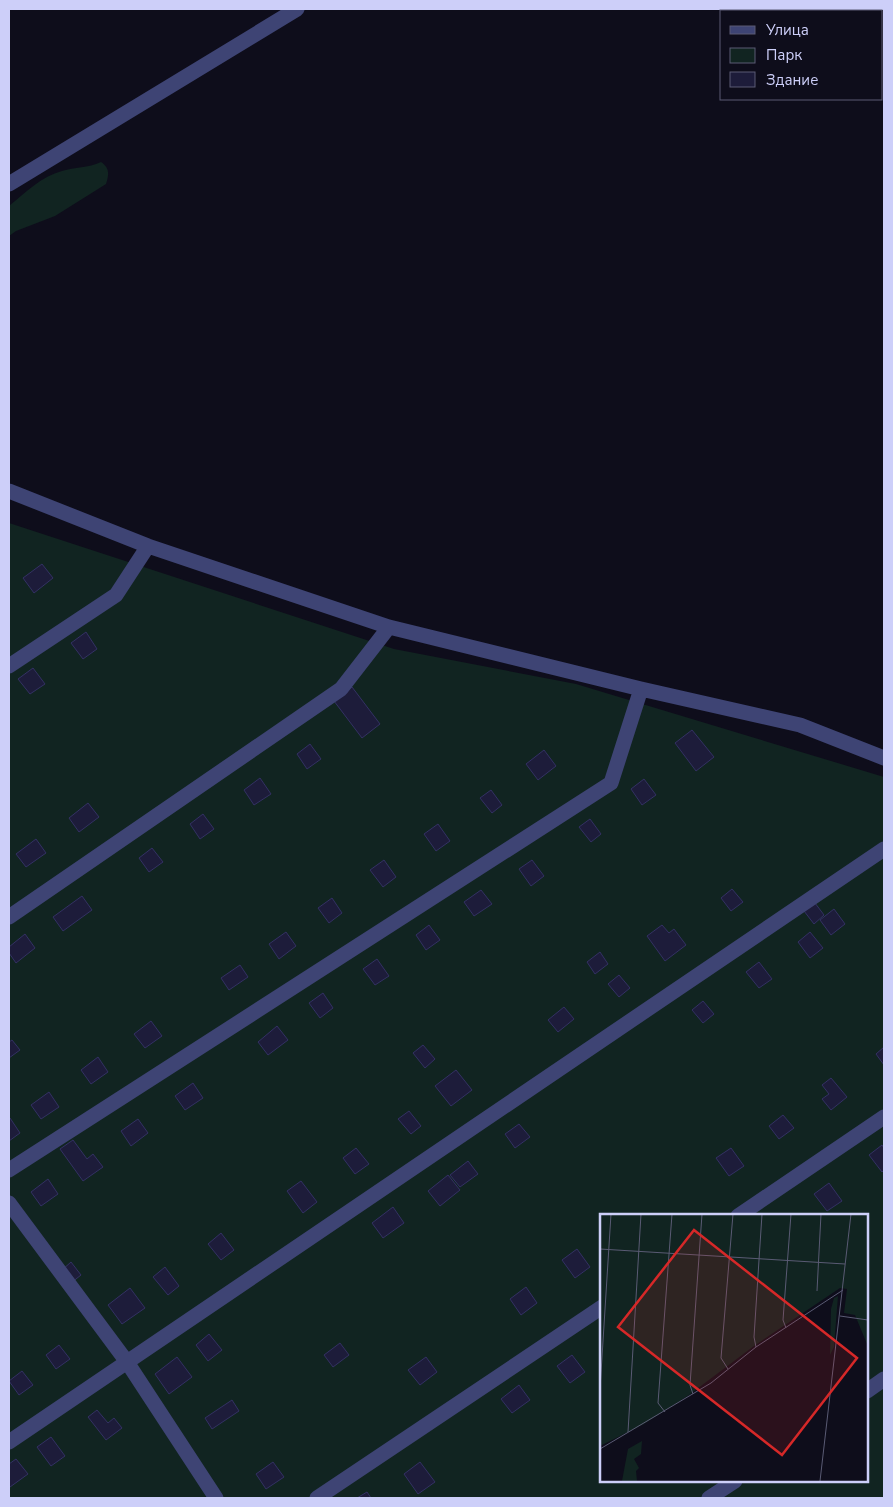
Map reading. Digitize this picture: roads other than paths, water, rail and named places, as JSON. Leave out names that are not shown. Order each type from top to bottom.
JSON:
[{"type":"street","points":[[9,184],[297,9]]},
{"type":"street","points":[[9,491],[148,546],[388,627],[641,689],[800,725],[884,758]]},
{"type":"street","points":[[9,666],[116,595],[148,546]]},
{"type":"street","points":[[9,917],[341,689],[388,627]]},
{"type":"street","points":[[9,1170],[611,783],[641,689]]},
{"type":"street","points":[[9,1442],[884,849]]},
{"type":"street","points":[[741,1214],[884,1117]]},
{"type":"street","points":[[9,1203],[127,1362],[216,1498]]},
{"type":"street","points":[[317,1498],[600,1308]]},
{"type":"street","points":[[868,1390],[884,1379]]},
{"type":"street","points":[[710,1498],[734,1482]]}]
